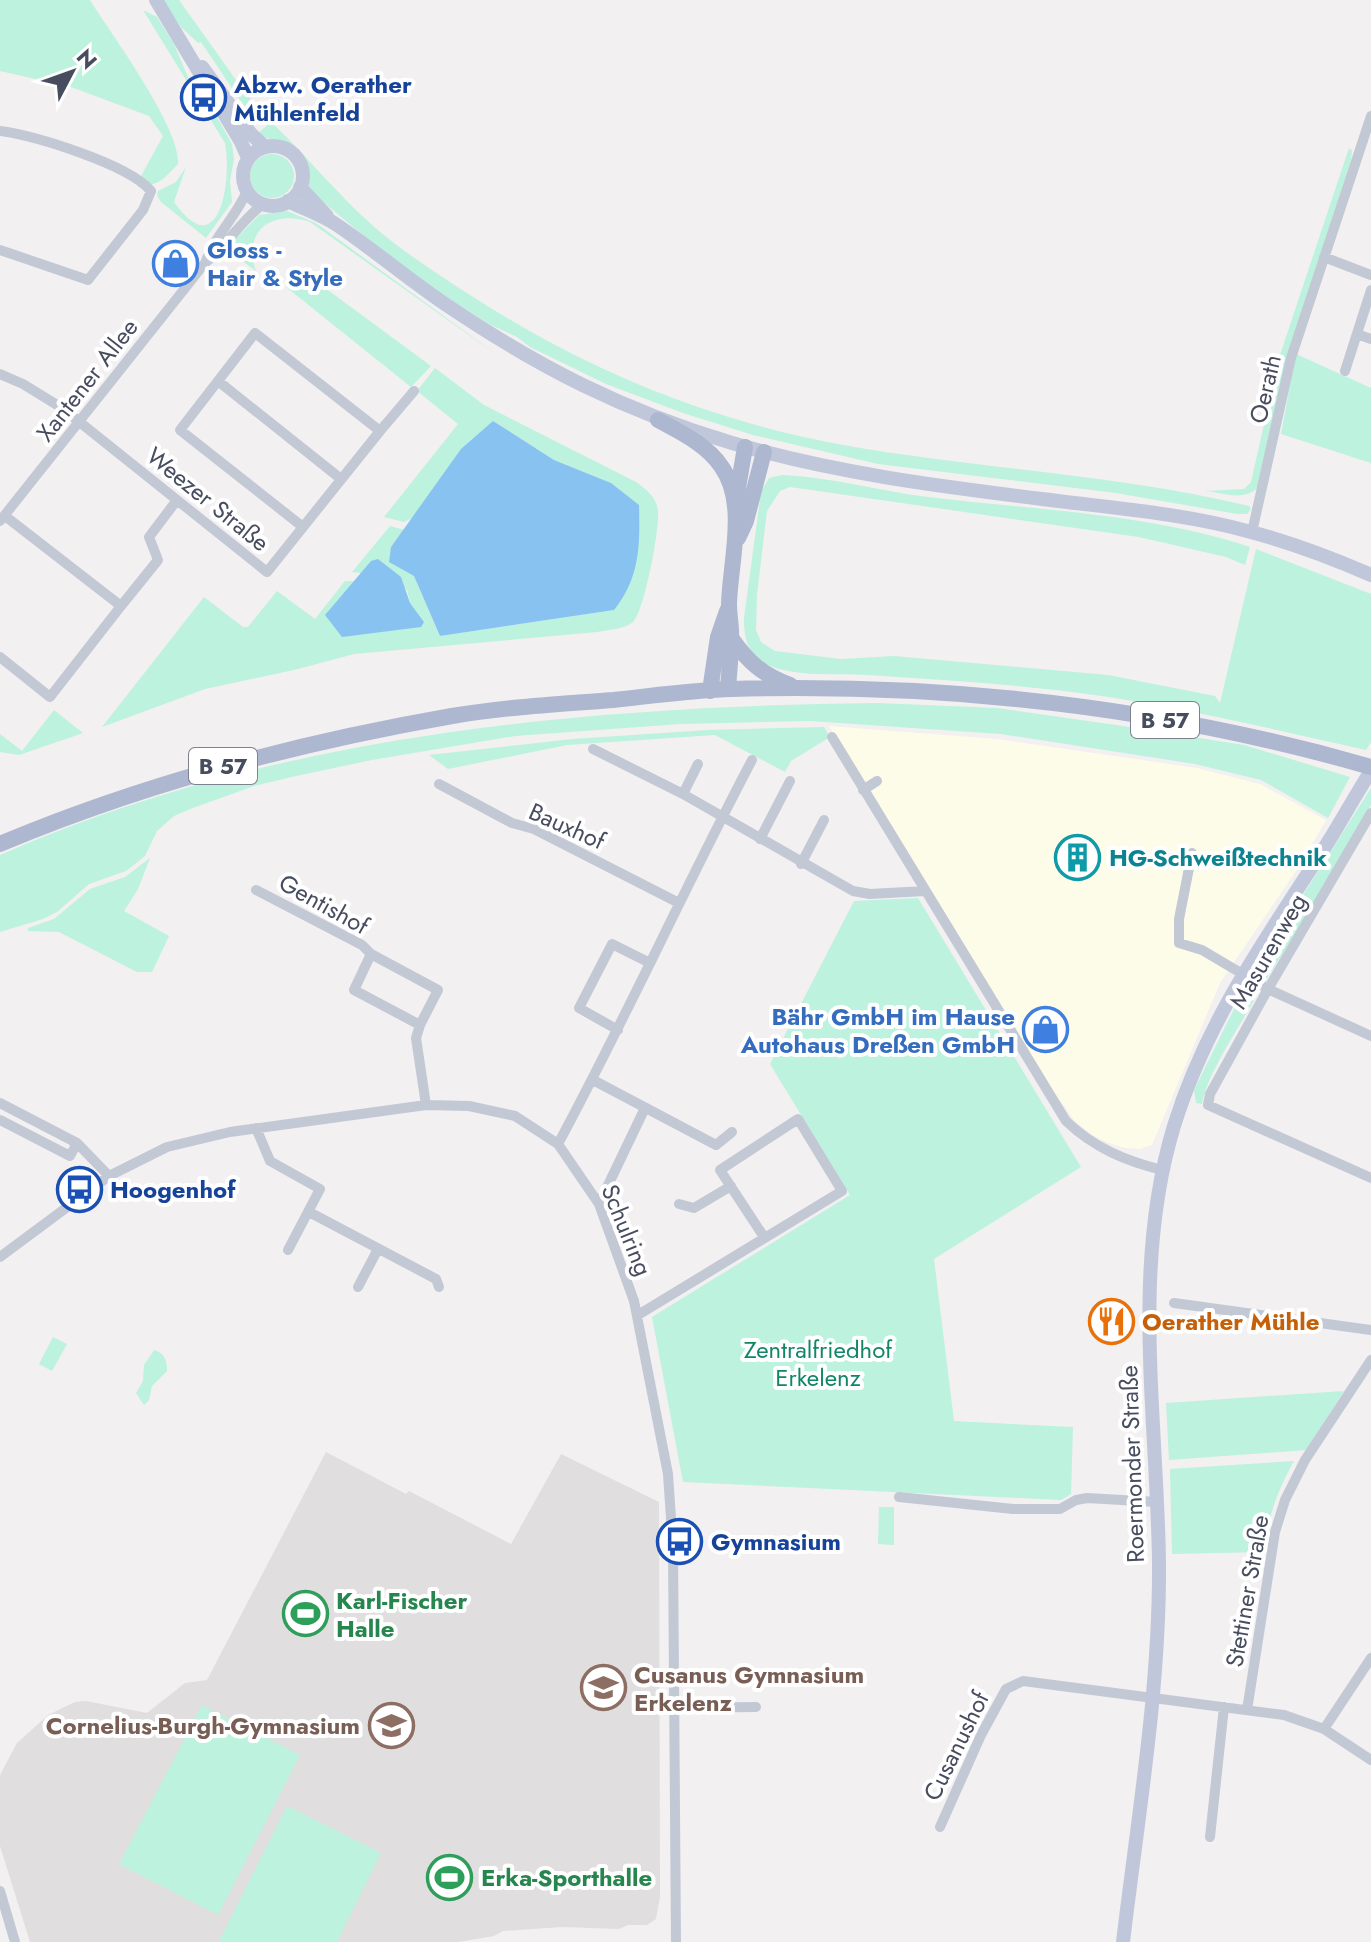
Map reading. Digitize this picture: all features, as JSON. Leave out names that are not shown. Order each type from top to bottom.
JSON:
[{"type":"main road","points":[[156,0],[241,142],[248,158],[243,175],[247,191],[263,204],[280,204],[288,201],[300,187],[301,168],[292,153],[284,148],[265,147],[248,158]]},
{"type":"main road","points":[[189,52],[211,77],[251,134],[265,147]]},
{"type":"main road","points":[[300,187],[335,224],[442,303],[562,376],[696,441],[720,464],[731,488],[736,543],[729,604],[732,639],[728,689]]},
{"type":"main road","points":[[288,201],[335,224]]},
{"type":"main road","points":[[658,420],[824,467],[894,480],[1126,509],[1252,532],[1326,556],[1371,575]]},
{"type":"main road","points":[[734,511],[745,447]]},
{"type":"main road","points":[[736,543],[746,521],[764,452]]},
{"type":"main road","points":[[710,691],[718,637],[729,604]]},
{"type":"main road","name":"B 57","points":[[732,639],[757,669],[799,689]]},
{"type":"main road","name":"B 57","points":[[0,844],[57,820],[161,784],[278,751],[454,716],[516,707],[728,689],[870,688],[987,695],[1090,707],[1219,730],[1371,769]]},
{"type":"main road","name":"Roermonder Straße","points":[[1123,1942],[1154,1700],[1158,1631],[1150,1313],[1162,1170],[1187,1086],[1242,974],[1323,850],[1371,769]]},
{"type":"street","name":"Oerath","points":[[1252,532],[1291,358],[1371,116]]},
{"type":"street","points":[[0,131],[84,154],[142,181],[151,191],[143,210],[88,280],[0,250]]},
{"type":"street","name":"Xantener Allee","points":[[205,263],[212,244],[241,206],[247,191]]},
{"type":"street","name":"Xantener Allee","points":[[2,518],[205,263],[263,204]]},
{"type":"street","points":[[1324,257],[1371,275]]},
{"type":"street","points":[[1345,371],[1367,314],[1371,290]]},
{"type":"street","name":"Weezer Straße","points":[[303,527],[180,430],[255,333],[380,431]]},
{"type":"street","points":[[1357,334],[1371,339]]},
{"type":"street","name":"Weezer Straße","points":[[1,378],[42,395],[267,572],[414,391]]},
{"type":"street","points":[[218,381],[341,479]]},
{"type":"street","points":[[0,657],[50,697],[158,560],[149,537],[177,500]]},
{"type":"street","points":[[2,518],[121,606]]},
{"type":"street","points":[[832,737],[1066,1121],[1095,1146],[1162,1170]]},
{"type":"street","points":[[593,749],[683,794],[853,891],[870,894],[925,891]]},
{"type":"street","points":[[558,1144],[752,760]]},
{"type":"street","points":[[683,794],[698,764]]},
{"type":"street","points":[[760,839],[790,781]]},
{"type":"street","points":[[863,790],[877,781]]},
{"type":"street","name":"Bauxhof","points":[[439,784],[512,823],[534,829],[679,903]]},
{"type":"street","name":"Masurenweg","points":[[1371,813],[1268,989],[1210,1094],[1208,1105],[1371,1178]]},
{"type":"street","points":[[801,864],[824,820]]},
{"type":"street","points":[[1192,853],[1179,919],[1179,943],[1202,950],[1268,989],[1371,1036]]},
{"type":"street","name":"Gentishof","points":[[256,890],[362,945],[371,954],[438,990],[420,1025],[417,1050],[426,1105]]},
{"type":"street","points":[[618,1030],[579,1008],[612,944],[650,963]]},
{"type":"street","name":"Gentishof","points":[[371,954],[354,990],[420,1025]]},
{"type":"street","points":[[593,1080],[716,1145],[732,1132]]},
{"type":"street","points":[[0,1103],[77,1143],[109,1176]]},
{"type":"street","name":"Schulring","points":[[0,1257],[109,1176],[167,1147],[256,1128],[426,1105],[469,1106],[515,1116],[558,1144],[599,1204],[638,1315],[672,1505],[676,1942]]},
{"type":"street","points":[[599,1204],[645,1108]]},
{"type":"street","points":[[638,1315],[842,1191],[798,1119],[720,1170],[764,1237]]},
{"type":"street","points":[[0,1120],[70,1156],[77,1143]]},
{"type":"street","points":[[256,1128],[270,1161],[320,1189],[288,1250]]},
{"type":"street","points":[[679,1204],[694,1208],[731,1186]]},
{"type":"street","points":[[309,1212],[436,1279],[439,1287]]},
{"type":"street","points":[[358,1287],[378,1249]]},
{"type":"street","points":[[1174,1303],[1371,1330]]},
{"type":"street","name":"Stettiner Straße","points":[[1247,1710],[1275,1532],[1285,1500],[1305,1460],[1366,1377],[1371,1360]]},
{"type":"street","points":[[899,1497],[1013,1509],[1060,1509],[1087,1498],[1157,1502]]},
{"type":"street","points":[[1324,1729],[1371,1658]]},
{"type":"street","name":"Cusanushof","points":[[940,1827],[981,1735],[1006,1689],[1023,1681],[1284,1715],[1324,1729],[1371,1760]]},
{"type":"street","points":[[673,1708],[756,1707]]},
{"type":"street","points":[[1210,1837],[1224,1707]]},
{"type":"street","points":[[0,1891],[15,1942]]},
{"type":"shaded area","points":[[829,726],[997,739],[1197,768],[1260,784],[1326,820],[1300,865],[1220,983],[1152,1145],[1140,1149],[1125,1148],[1092,1135],[1075,1121],[1045,1080],[960,945]]},
{"type":"shaded area","points":[[326,1452],[511,1544],[561,1454],[659,1502],[660,1897],[656,1919],[647,1925],[628,1925],[619,1929],[562,1927],[503,1931],[494,1936],[459,1942],[30,1942],[0,1846],[0,1775],[17,1743],[48,1715],[75,1702],[86,1701],[147,1713],[185,1683],[207,1680]]},
{"type":"green space","points":[[0,0],[90,0],[143,81],[168,128],[178,164],[168,175],[152,184],[147,184],[141,176],[163,136],[149,116],[71,87],[0,71]]},
{"type":"green space","points":[[162,0],[179,0],[246,94],[266,116],[256,124],[201,42],[198,43],[181,27]]},
{"type":"green space","points":[[143,10],[157,17],[174,44],[190,82],[218,119],[232,144],[232,202],[206,238],[161,202],[157,195],[158,191],[176,182],[186,167],[174,202],[190,220],[202,225],[212,221],[224,195],[225,143]]},
{"type":"green space","points":[[271,122],[359,213],[420,262],[513,322],[649,389],[744,422],[843,445],[1148,486],[1249,506],[1251,509],[1247,514],[1237,514],[1116,493],[878,464],[753,435],[606,384],[487,323],[405,270],[310,191],[305,161],[296,150],[257,134]]},
{"type":"green space","points":[[1349,148],[1352,150],[1351,160],[1285,363],[1261,484],[1256,490],[1243,495],[1207,491],[1244,489],[1251,482],[1279,358]]},
{"type":"green space","points":[[272,154],[288,160],[294,176],[288,192],[272,198],[256,192],[250,176],[256,160]]},
{"type":"green space","points":[[287,211],[316,223],[504,360],[310,222],[284,219],[264,227],[253,245],[256,271],[226,249],[259,215]]},
{"type":"green space","points":[[304,279],[321,285],[431,366],[411,387],[286,287]]},
{"type":"green space","points":[[1296,354],[1371,388],[1371,463],[1281,434]]},
{"type":"green space","points":[[435,368],[484,405],[636,482],[650,494],[658,511],[656,534],[642,603],[633,622],[621,628],[597,632],[354,654],[205,689],[102,727],[204,597],[243,627],[248,627],[277,591],[315,619],[345,581],[354,581],[325,615],[424,622],[410,603],[407,590],[371,561],[361,573],[352,572],[390,526],[405,530],[391,547],[390,562],[414,576],[440,636],[614,610],[611,483],[554,460],[493,421],[433,489],[416,516],[404,522],[384,517],[458,424],[417,391]]},
{"type":"green space","points":[[782,475],[819,478],[928,497],[1131,520],[1250,547],[1245,565],[1226,557],[1139,537],[790,487],[780,491],[767,511],[757,594],[756,630],[761,642],[775,651],[841,659],[894,656],[1108,675],[1215,696],[1220,703],[1256,549],[1371,594],[1371,742],[1366,750],[1173,708],[1095,695],[986,683],[803,673],[766,664],[748,645],[744,618],[761,492],[769,478]]},
{"type":"green space","points":[[877,703],[997,708],[1244,745],[1350,777],[1328,818],[1261,780],[1195,764],[1001,734],[810,721],[680,724],[515,736],[296,776],[254,786],[190,809],[174,816],[157,831],[145,856],[126,871],[89,884],[57,912],[43,919],[0,932],[0,855],[104,814],[211,781],[320,755],[430,735],[542,721],[654,711]]},
{"type":"green space","points":[[54,710],[83,733],[19,755],[0,752],[0,734],[22,751]]},
{"type":"green space","points":[[824,727],[830,737],[791,761],[785,772],[715,735],[567,745],[448,769],[429,755],[572,739],[708,730]]},
{"type":"green space","points":[[1371,788],[1371,805],[1324,889],[1267,978],[1261,981],[1255,977],[1258,966]]},
{"type":"green space","points":[[150,858],[138,889],[124,911],[169,936],[152,972],[137,972],[59,932],[28,931],[28,928],[54,919],[90,889],[125,877]]},
{"type":"green space","name":"Zentralfriedhof Erkelenz","points":[[918,898],[1081,1167],[934,1259],[954,1421],[1073,1427],[1071,1494],[1061,1500],[683,1482],[652,1317],[850,1195],[770,1064],[854,901]]},
{"type":"green space","points":[[1252,989],[1257,993],[1255,999],[1217,1065],[1202,1104],[1196,1103],[1194,1090],[1242,995]]},
{"type":"green space","points":[[53,1337],[67,1344],[52,1371],[39,1364]]},
{"type":"green space","points":[[154,1350],[165,1358],[167,1371],[152,1386],[149,1400],[144,1405],[136,1393],[143,1381],[144,1365]]},
{"type":"green space","points":[[1344,1391],[1306,1450],[1169,1460],[1166,1403]]},
{"type":"green space","points":[[1294,1461],[1274,1505],[1263,1552],[1172,1554],[1170,1469]]},
{"type":"green space","points":[[879,1507],[894,1507],[894,1545],[878,1544]]},
{"type":"green space","points":[[202,1705],[300,1755],[218,1915],[119,1864]]},
{"type":"green space","points":[[287,1806],[381,1853],[337,1942],[221,1942],[219,1941]]},
{"type":"water","points":[[493,421],[554,460],[611,483],[639,505],[634,573],[614,610],[440,636],[414,576],[389,562],[391,547],[461,449]]},
{"type":"water","points":[[378,559],[401,577],[410,603],[424,622],[421,627],[342,637],[325,615],[371,561]]},
{"type":"place","name":"Abzw. Oerather Mühlenfeld","points":[[203,98]]},
{"type":"place","name":"Gloss - Hair & Style","points":[[176,263]]},
{"type":"place","name":"HG-Schweißtechnik","points":[[1078,857]]},
{"type":"place","name":"Bähr GmbH im Hause Autohaus Dreßen GmbH","points":[[1046,1030]]},
{"type":"place","name":"Hoogenhof","points":[[79,1189]]},
{"type":"place","name":"Oerather Mühle","points":[[1111,1321]]},
{"type":"place","name":"Gymnasium","points":[[680,1541]]},
{"type":"place","name":"Karl-Fischer Halle","points":[[305,1614]]},
{"type":"place","name":"Cusanus Gymnasium Erkelenz","points":[[603,1688]]},
{"type":"place","name":"Cornelius-Burgh-Gymnasium","points":[[391,1725]]},
{"type":"place","name":"Erka-Sporthalle","points":[[450,1877]]}]
